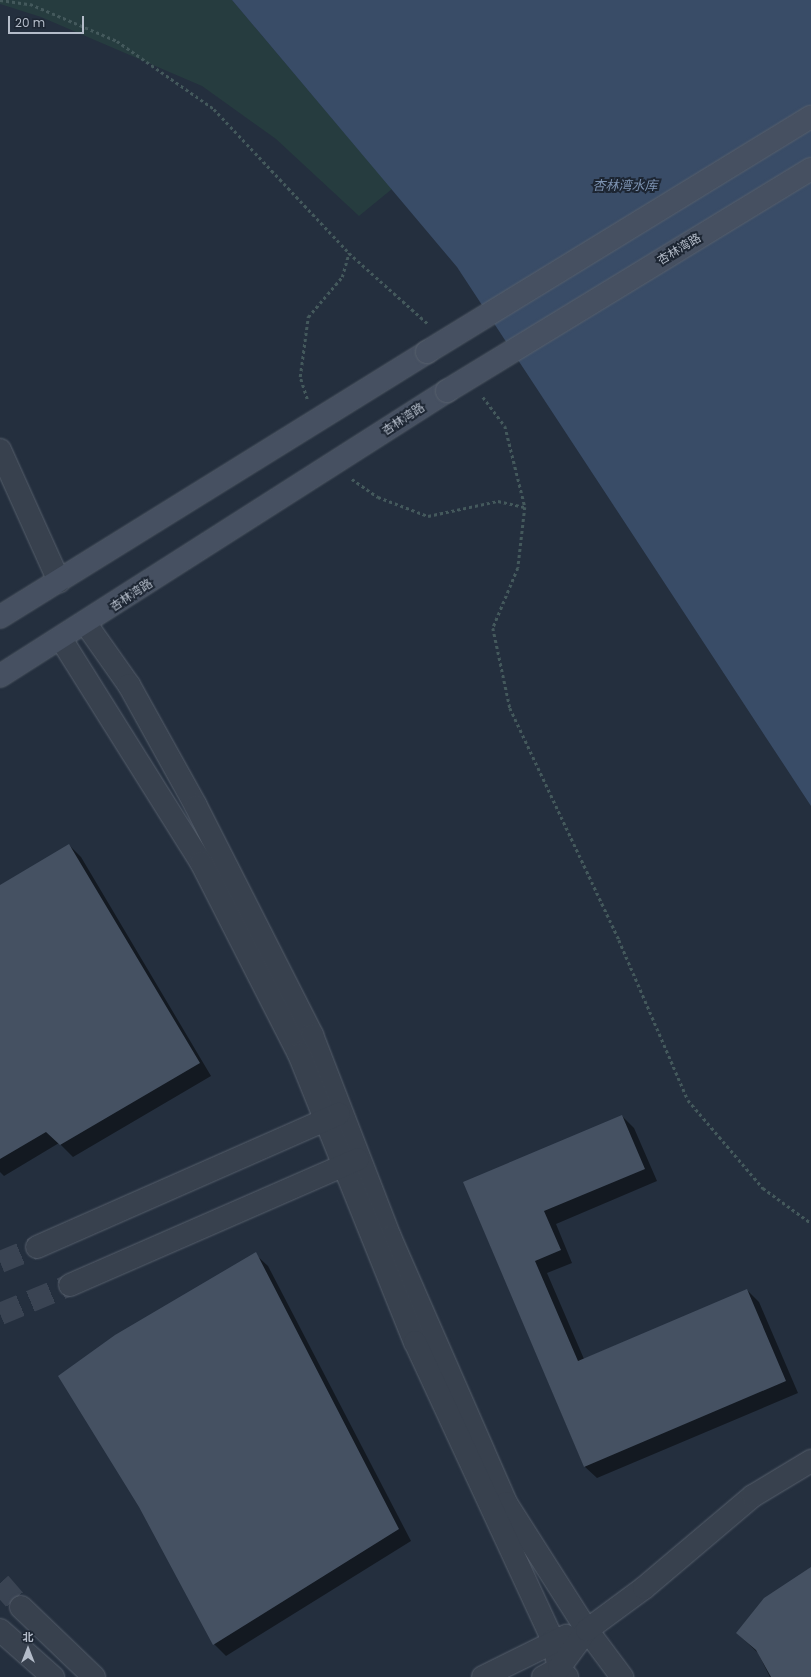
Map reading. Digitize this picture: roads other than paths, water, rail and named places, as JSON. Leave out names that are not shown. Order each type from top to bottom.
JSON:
[{"type":"main road","points":[[0,617],[427,352],[811,117]]},
{"type":"main road","name":"杏林湾路","points":[[0,676],[86,624],[447,391],[811,168]]},
{"type":"street","points":[[0,450],[59,581]]},
{"type":"street","points":[[86,624],[129,685],[196,806],[312,1035],[334,1117],[352,1162],[506,1503],[587,1630],[622,1677]]},
{"type":"street","points":[[61,639],[201,862],[299,1054],[334,1117]]},
{"type":"street","points":[[37,1247],[334,1117]]},
{"type":"street","points":[[70,1285],[352,1162]]},
{"type":"street","points":[[352,1162],[415,1342],[553,1640],[556,1674]]},
{"type":"street","points":[[556,1674],[587,1630],[644,1588],[753,1496],[811,1461]]},
{"type":"street","points":[[21,1607],[94,1677]]},
{"type":"street","points":[[0,1630],[52,1677]]},
{"type":"street","points":[[483,1677],[553,1640],[587,1630]]},
{"type":"water","name":"杏林湾水库","points":[[232,0],[811,0],[811,806],[457,267]]},
{"type":"tunnel","points":[[0,1262],[37,1247]]},
{"type":"tunnel","points":[[0,1314],[70,1285]]},
{"type":"tunnel","points":[[0,1583],[21,1607]]}]
